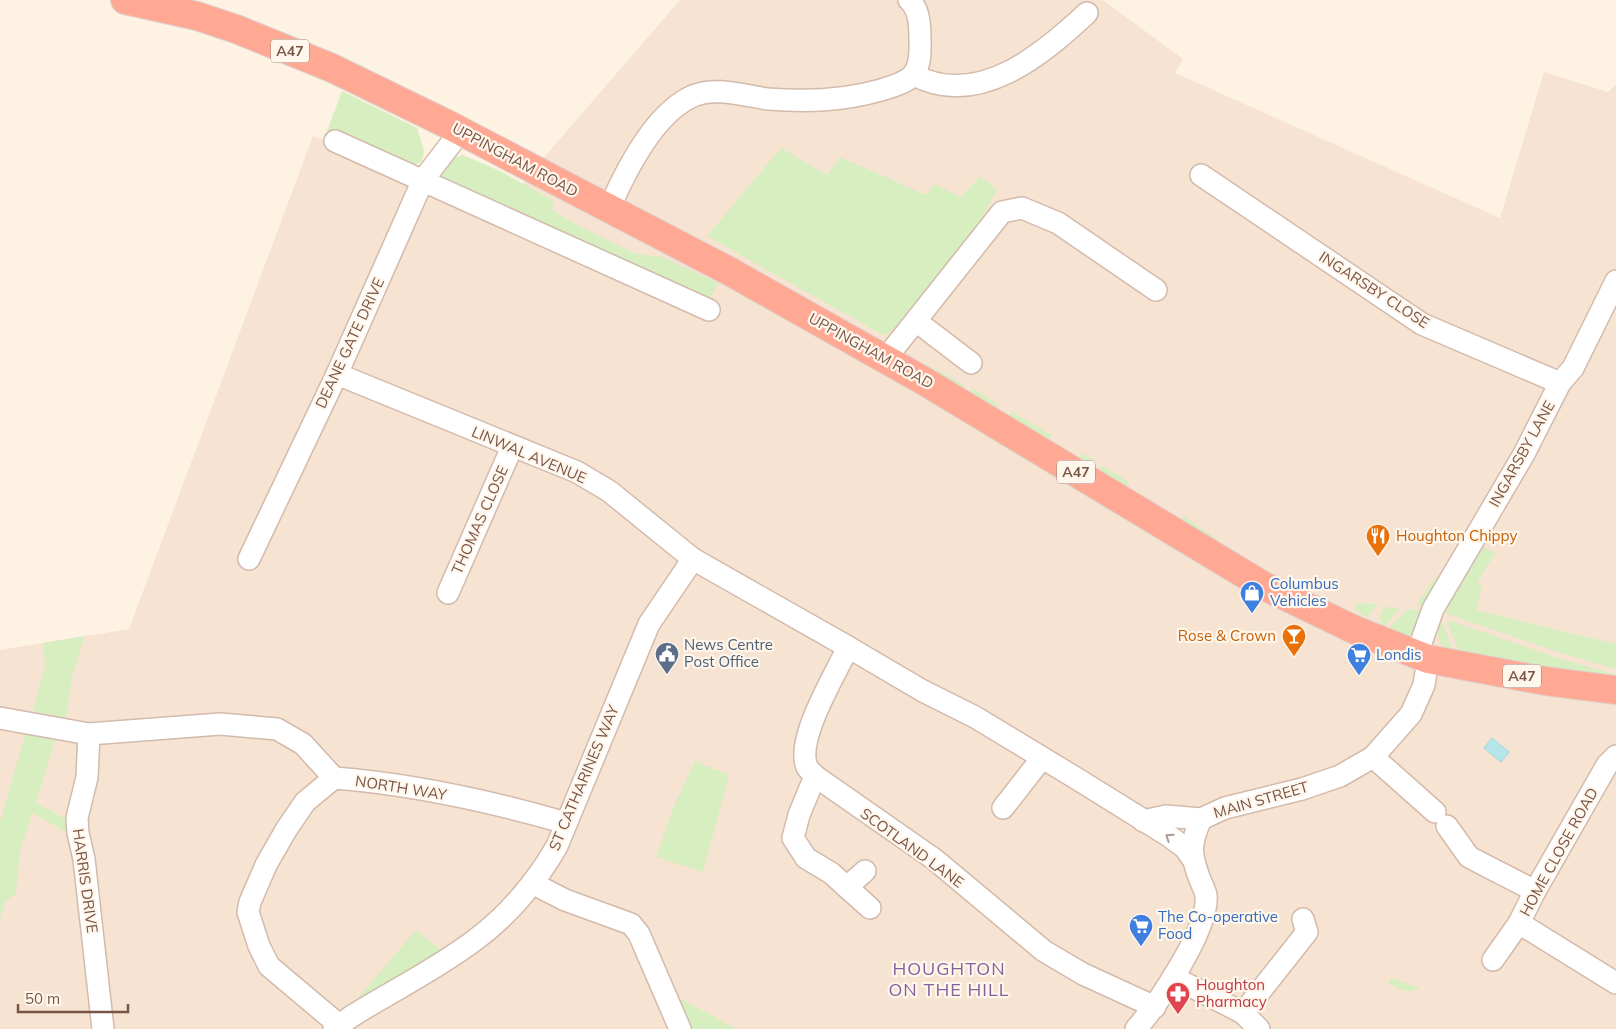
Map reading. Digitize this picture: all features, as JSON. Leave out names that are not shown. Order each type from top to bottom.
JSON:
[{"type":"highway","name":"UPPINGHAM ROAD","points":[[125,0],[197,16],[236,29],[332,68],[460,132],[729,271],[1000,426],[1264,586],[1346,626],[1423,656],[1544,681],[1616,690]]},
{"type":"street","points":[[609,210],[633,161],[666,115],[680,103],[696,95],[723,92],[767,98],[819,101],[856,97],[901,84],[914,75],[921,63],[920,26],[914,2]]},
{"type":"street","points":[[914,75],[930,83],[948,86],[978,83],[1007,74],[1081,26]]},
{"type":"street","name":"DEANE GATE DRIVE","points":[[249,559],[337,374],[423,180],[460,132]]},
{"type":"street","points":[[335,141],[710,310]]},
{"type":"street","name":"INGARSBY CLOSE","points":[[1201,175],[1422,324],[1560,383]]},
{"type":"street","points":[[887,361],[1002,212],[1022,208],[1058,223],[1156,290]]},
{"type":"street","name":"INGARSBY LANE","points":[[1423,656],[1433,609],[1524,454],[1560,383],[1573,368],[1616,281]]},
{"type":"street","points":[[916,321],[971,363]]},
{"type":"street","name":"LINWAL AVENUE","points":[[337,374],[577,472],[609,492],[693,559],[848,647]]},
{"type":"street","name":"THOMAS CLOSE","points":[[448,593],[512,447]]},
{"type":"street","name":"ST CATHARINES WAY","points":[[336,1027],[476,940],[510,908],[543,870],[557,846],[649,624],[693,559]]},
{"type":"street","points":[[870,908],[831,873],[806,858],[793,838],[799,815],[815,776],[808,767],[805,752],[809,737],[824,692],[848,647],[923,691],[975,717],[1042,758],[1169,836],[1185,848],[1192,858]]},
{"type":"street","name":"MAIN STREET","points":[[1136,1029],[1155,1007],[1173,977],[1202,920],[1206,896],[1192,858],[1192,843],[1201,819],[1225,808],[1293,791],[1340,776],[1373,757],[1411,714],[1424,685],[1423,656]]},
{"type":"street","points":[[0,718],[89,734],[220,724],[277,728],[303,744],[334,778]]},
{"type":"street","name":"HARRIS DRIVE","points":[[89,734],[87,777],[77,818],[78,834],[84,858],[104,1029]]},
{"type":"street","name":"HOME CLOSE ROAD","points":[[1492,960],[1519,924],[1535,891],[1607,765],[1616,756]]},
{"type":"street","points":[[1373,757],[1441,819],[1469,857],[1535,891]]},
{"type":"street","points":[[1002,808],[1042,758]]},
{"type":"street","name":"SCOTLAND LANE","points":[[815,776],[934,859],[1044,951],[1083,974],[1155,1007]]},
{"type":"street","name":"NORTH WAY","points":[[336,1027],[269,966],[259,946],[248,912],[250,902],[266,865],[305,802],[334,778],[384,782],[504,805],[566,823]]},
{"type":"street","points":[[1143,821],[1166,816],[1201,819]]},
{"type":"street","points":[[847,887],[865,871]]},
{"type":"street","points":[[532,883],[565,900],[631,924],[639,934],[680,1029]]},
{"type":"street","name":"HOME CLOSE ROAD","points":[[1519,924],[1616,983]]},
{"type":"street","points":[[1242,1013],[1310,928]]},
{"type":"street","points":[[1173,977],[1242,1013],[1259,1029]]},
{"type":"shaded area","points":[[680,0],[1103,0],[1183,59],[1175,73],[1500,218],[1544,72],[1608,92],[1616,84],[1616,1029],[0,1029],[0,650],[129,629],[313,136],[504,207],[546,155]]},
{"type":"green space","points":[[342,91],[417,128],[424,151],[422,161],[415,165],[404,163],[327,131]]},
{"type":"green space","points":[[781,148],[827,175],[840,157],[926,195],[935,184],[961,197],[980,176],[997,189],[982,219],[916,308],[885,336],[707,236]]},
{"type":"green space","points":[[463,155],[500,171],[554,201],[551,209],[570,221],[636,254],[662,257],[718,283],[708,302],[444,181],[439,173],[448,159]]},
{"type":"green space","points":[[926,364],[966,386],[963,388],[922,371]]},
{"type":"green space","points":[[973,388],[999,405],[997,407],[970,392]]},
{"type":"green space","points":[[1012,412],[1052,435],[1048,441],[1014,425],[1010,415]]},
{"type":"green space","points":[[1082,453],[1096,461],[1091,468],[1078,460]]},
{"type":"green space","points":[[1102,466],[1128,481],[1126,486],[1113,486],[1099,472]]},
{"type":"green space","points":[[1184,516],[1218,540],[1213,548],[1181,523]]},
{"type":"green space","points":[[1483,547],[1495,553],[1477,583],[1482,585],[1476,610],[1616,644],[1616,669],[1558,652],[1445,613],[1461,581]]},
{"type":"green space","points":[[1435,577],[1441,580],[1429,606],[1417,605]]},
{"type":"green space","points":[[1357,603],[1377,604],[1367,618],[1355,609]]},
{"type":"green space","points":[[1384,607],[1400,608],[1383,628],[1379,617]]},
{"type":"green space","points":[[1408,609],[1426,611],[1414,633],[1402,637],[1389,632],[1390,627]]},
{"type":"green space","points":[[1440,618],[1455,654],[1444,648],[1441,644],[1438,634]]},
{"type":"green space","points":[[1448,620],[1555,657],[1616,675],[1616,682],[1461,655],[1447,623]]},
{"type":"green space","points":[[85,636],[72,676],[66,718],[33,711],[45,666],[43,643]]},
{"type":"green space","points":[[26,732],[56,737],[36,803],[66,819],[68,833],[32,813],[20,851],[16,893],[5,902],[0,920],[0,822]]},
{"type":"green space","points":[[695,761],[729,775],[703,872],[656,857],[674,806]]},
{"type":"green space","points":[[416,930],[443,952],[352,1005]]},
{"type":"green space","points":[[1391,978],[1420,988],[1404,991],[1388,982]]},
{"type":"green space","points":[[681,999],[738,1029],[692,1029],[679,1003]]},
{"type":"water","points":[[1492,738],[1509,752],[1501,762],[1484,748]]},
{"type":"place","name":"Houghton Chippy","points":[[1378,557]]},
{"type":"place","name":"Columbus Vehicles","points":[[1252,614]]},
{"type":"place","name":"Rose & Crown","points":[[1294,657]]},
{"type":"place","name":"News Centre Post Office","points":[[667,675]]},
{"type":"place","name":"Londis","points":[[1359,676]]},
{"type":"place","name":"The Co-operative Food","points":[[1141,947]]},
{"type":"place","name":"Houghton Pharmacy","points":[[1178,1015]]},
{"type":"district","name":"HOUGHTON ON THE HILL","points":[[949,980]]}]
